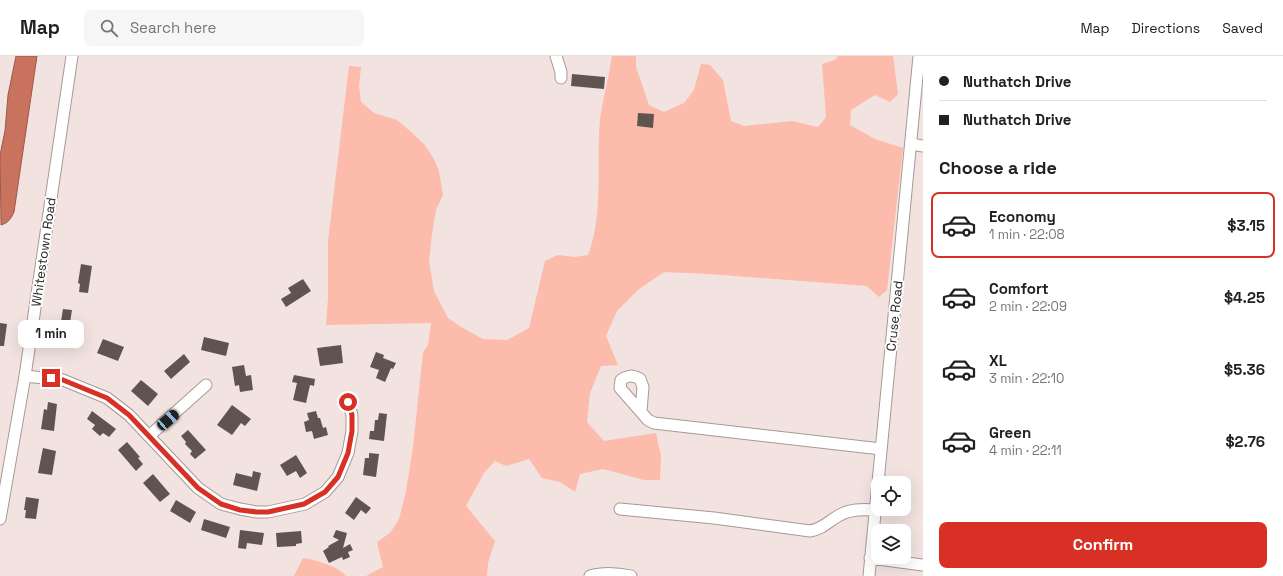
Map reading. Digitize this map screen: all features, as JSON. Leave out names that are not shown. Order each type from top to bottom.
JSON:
[{"type":"street","name":"Whitestown Road","points":[[0,519],[2,497],[25,376],[72,56]]},
{"type":"street","points":[[556,56],[561,72],[561,78]]},
{"type":"street","name":"Cruse Road","points":[[878,476],[919,56]]},
{"type":"street","points":[[910,144],[923,146]]},
{"type":"street","points":[[25,376],[63,380],[107,398],[129,415],[198,488],[221,504],[240,510],[268,512],[304,504],[325,492],[338,477],[348,453],[352,431],[352,415],[348,402]]},
{"type":"street","points":[[149,436],[206,385]]},
{"type":"street","points":[[641,411],[648,420],[654,424],[881,449]]},
{"type":"street","points":[[620,509],[714,518],[810,530],[817,530],[847,511],[856,509],[871,510]]},
{"type":"street","name":"Cruse Road","points":[[869,576],[874,516]]},
{"type":"street","points":[[870,558],[923,565]]},
{"type":"street","points":[[590,576],[610,573],[631,576]]},
{"type":"shaded area","points":[[16,56],[37,56],[14,212],[12,217],[6,223],[1,225],[0,155],[5,131],[8,95]]},
{"type":"shaded area","points":[[612,56],[636,56],[636,67],[649,105],[664,112],[684,103],[694,90],[701,64],[710,65],[723,80],[731,121],[744,126],[792,121],[818,127],[826,117],[822,64],[835,60],[838,56],[893,56],[898,94],[890,102],[875,95],[851,110],[850,125],[875,139],[903,148],[887,290],[879,297],[867,286],[664,272],[639,289],[617,311],[606,336],[618,365],[601,366],[590,393],[587,422],[604,441],[656,433],[661,456],[660,480],[644,480],[603,469],[580,474],[575,492],[560,482],[542,478],[529,459],[506,466],[495,461],[484,473],[466,506],[495,541],[488,563],[487,576],[366,576],[383,567],[377,542],[390,533],[399,519],[406,491],[413,447],[423,352],[428,345],[431,323],[326,325],[328,298],[328,241],[349,66],[361,67],[359,86],[361,102],[374,113],[397,120],[410,131],[424,144],[434,159],[439,171],[443,195],[436,210],[429,261],[434,291],[448,318],[483,339],[507,340],[529,328],[545,261],[558,255],[575,257],[588,255],[593,239],[598,206],[600,119]]},
{"type":"shaded area","points":[[303,558],[332,566],[346,576],[294,576]]},
{"type":"building","points":[[572,74],[605,77],[604,89],[571,86]]},
{"type":"building","points":[[638,113],[654,114],[653,128],[637,126]]},
{"type":"building","points":[[81,264],[92,266],[88,293],[79,292],[80,284],[78,283]]},
{"type":"building","points":[[303,279],[311,291],[286,307],[281,299],[291,293],[288,288]]},
{"type":"building","points":[[63,309],[72,310],[66,348],[54,346],[56,334],[59,334]]},
{"type":"building","points":[[0,323],[7,324],[4,346],[0,346]]},
{"type":"building","points":[[204,337],[229,343],[226,356],[201,350]]},
{"type":"building","points":[[103,339],[124,347],[118,361],[97,353]]},
{"type":"building","points":[[341,345],[343,363],[320,366],[317,348]]},
{"type":"building","points":[[376,352],[384,355],[383,358],[396,363],[393,369],[391,368],[385,382],[376,378],[379,370],[370,367]]},
{"type":"building","points":[[184,354],[190,362],[171,379],[164,371]]},
{"type":"building","points":[[244,365],[246,376],[251,375],[253,390],[240,392],[239,385],[235,386],[232,367]]},
{"type":"building","points":[[294,375],[315,379],[314,386],[310,385],[306,403],[293,400],[297,383],[292,382]]},
{"type":"building","points":[[141,380],[158,394],[148,406],[131,391]]},
{"type":"building","points":[[48,402],[57,404],[54,431],[41,429],[44,409],[47,410]]},
{"type":"building","points":[[232,405],[251,419],[245,426],[241,423],[232,435],[217,425]]},
{"type":"building","points":[[92,411],[116,429],[109,437],[103,433],[100,436],[92,429],[95,425],[87,419]]},
{"type":"building","points":[[316,411],[323,428],[326,427],[328,435],[314,439],[312,431],[306,432],[304,422],[309,420],[307,413]]},
{"type":"building","points":[[379,413],[387,414],[384,441],[369,439],[370,431],[374,431],[375,420],[378,420]]},
{"type":"building","points":[[188,430],[206,450],[195,459],[190,454],[192,451],[185,444],[186,442],[181,436]]},
{"type":"building","points":[[127,442],[140,457],[138,458],[143,464],[136,471],[118,450]]},
{"type":"building","points":[[43,448],[56,451],[52,475],[38,473]]},
{"type":"building","points":[[369,453],[379,454],[376,477],[363,475],[365,458],[369,458]]},
{"type":"building","points":[[296,455],[307,473],[300,478],[296,471],[287,476],[280,465]]},
{"type":"building","points":[[253,471],[261,473],[257,491],[233,485],[236,473],[252,477]]},
{"type":"building","points":[[153,474],[170,494],[160,502],[143,483]]},
{"type":"building","points":[[26,497],[39,499],[36,519],[25,518],[26,510],[24,510]]},
{"type":"building","points":[[356,497],[371,508],[366,514],[361,510],[354,520],[345,513]]},
{"type":"building","points":[[176,500],[196,512],[190,523],[170,511]]},
{"type":"building","points":[[204,519],[230,527],[226,538],[201,530]]},
{"type":"building","points":[[240,530],[264,533],[262,545],[247,543],[246,549],[238,548]]},
{"type":"building","points":[[336,530],[347,533],[343,548],[350,544],[353,550],[348,552],[350,557],[343,560],[342,557],[329,563],[323,551],[329,547],[328,546],[339,540],[333,537]]},
{"type":"building","points":[[301,531],[302,543],[296,544],[296,546],[277,547],[276,533]]},
{"type":"route","points":[[51,378],[63,380],[107,398],[129,415],[198,488],[221,504],[240,510],[257,512],[268,512],[304,504],[325,492],[338,477],[348,453],[352,431],[352,415],[348,402]]}]
